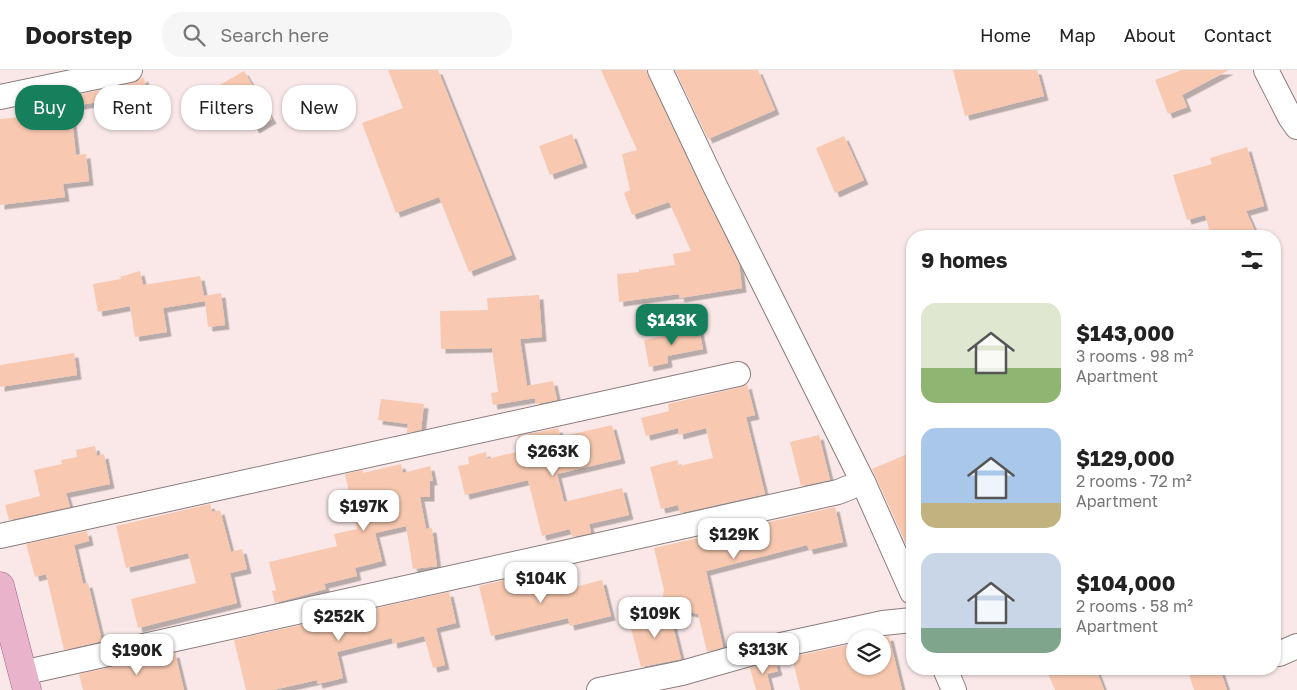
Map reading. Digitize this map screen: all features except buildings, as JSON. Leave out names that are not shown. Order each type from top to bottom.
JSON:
[{"type":"main road","points":[[0,586],[25,681]]},
{"type":"street","points":[[0,97],[130,70]]},
{"type":"street","points":[[660,70],[719,195],[863,482],[906,579]]},
{"type":"street","points":[[1266,70],[1297,127]]},
{"type":"street","points":[[0,536],[738,374]]},
{"type":"street","points":[[25,681],[828,494],[863,482]]},
{"type":"street","points":[[599,690],[682,673],[781,645],[883,623],[906,621]]},
{"type":"street","points":[[948,675],[954,690]]}]
